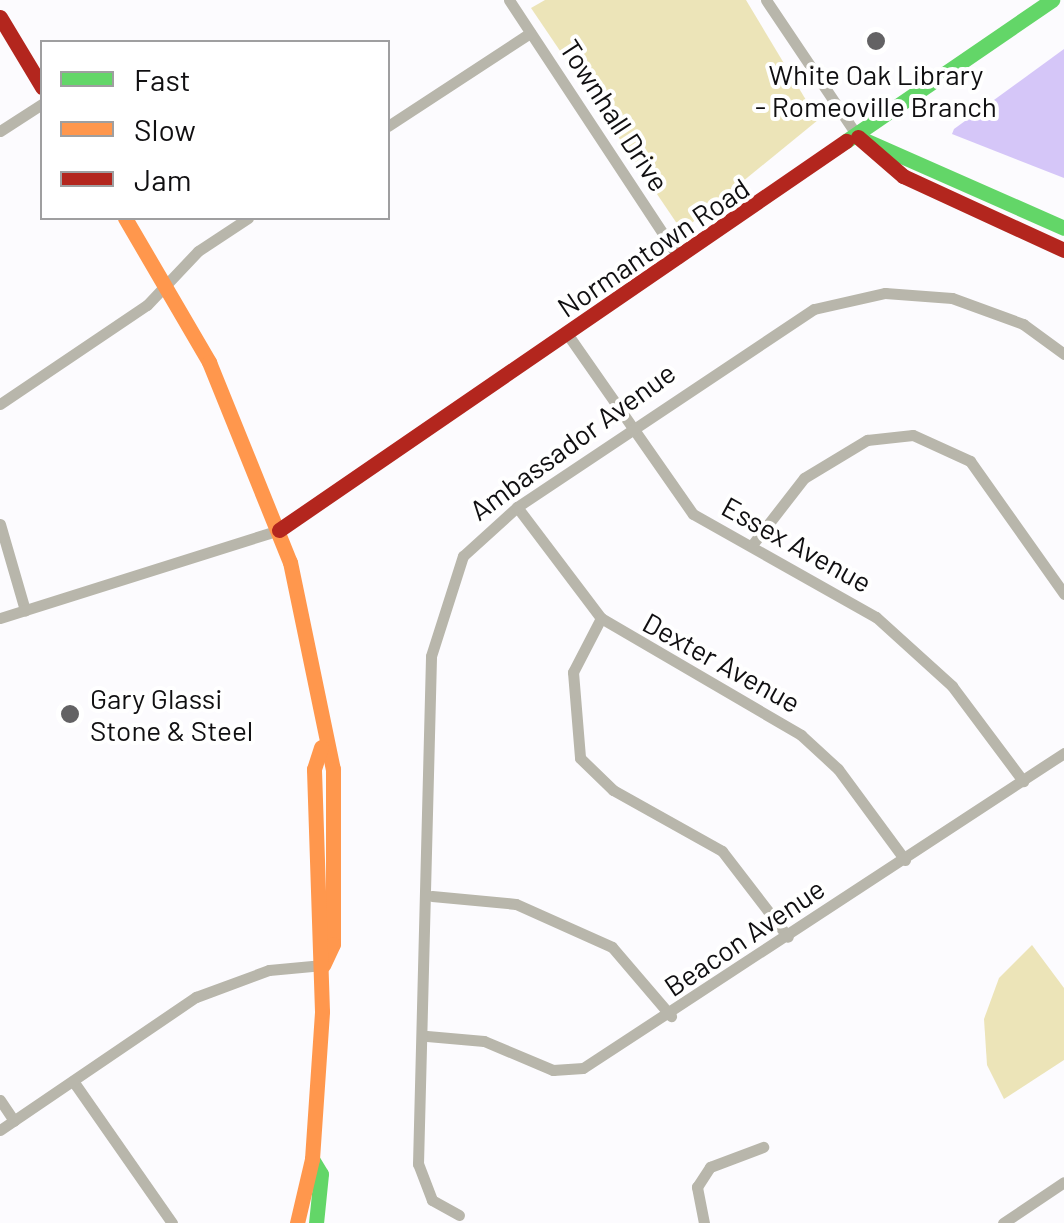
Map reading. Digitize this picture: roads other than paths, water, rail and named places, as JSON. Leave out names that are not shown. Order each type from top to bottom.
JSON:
[{"type":"main road","name":"Normantown Road","points":[[279,530],[858,137],[1052,0]]},
{"type":"main road","points":[[0,17],[40,84]]},
{"type":"main road","points":[[858,137],[1064,228]]},
{"type":"main road","points":[[858,137],[904,176],[1064,250]]},
{"type":"main road","points":[[126,220],[166,283],[279,530],[309,646],[322,747],[314,768],[315,944],[323,965],[312,1159],[297,1223]]},
{"type":"main road","points":[[312,1159],[322,1174],[316,1223]]},
{"type":"street","name":"Townhall Drive","points":[[508,0],[679,258]]},
{"type":"street","points":[[766,0],[858,137]]},
{"type":"street","points":[[390,125],[530,32]]},
{"type":"street","points":[[0,131],[40,105]]},
{"type":"street","points":[[0,404],[245,220]]},
{"type":"street","name":"Ambassador Avenue","points":[[460,1215],[432,1200],[418,1164],[432,896],[434,628],[463,556],[516,507],[776,327],[862,296],[975,304],[1064,354]]},
{"type":"street","name":"Essex Avenue","points":[[568,335],[693,514],[834,588],[912,646],[1022,780]]},
{"type":"street","points":[[752,545],[804,478],[867,440],[913,435],[970,461],[1064,594]]},
{"type":"street","name":"Dexter Avenue","points":[[516,507],[600,618],[801,735],[838,768],[904,860]]},
{"type":"street","points":[[0,524],[25,610]]},
{"type":"street","points":[[0,618],[279,530]]},
{"type":"street","points":[[600,618],[573,672],[580,758],[604,784],[722,852],[788,938]]},
{"type":"street","name":"Beacon Avenue","points":[[427,1036],[484,1041],[524,1062],[568,1069],[671,1016],[1064,753]]},
{"type":"street","points":[[432,896],[516,904],[612,947],[671,1016]]},
{"type":"street","points":[[0,1130],[228,981],[323,965]]},
{"type":"street","points":[[73,1081],[172,1223]]},
{"type":"street","points":[[0,1100],[14,1121]]},
{"type":"street","points":[[704,1223],[697,1187],[710,1167],[763,1146]]},
{"type":"street","points":[[1002,1223],[1064,1182]]},
{"type":"place","name":"White Oak Library - Romeoville Branch","points":[[876,41]]},
{"type":"place","name":"Gary Glassi Stone & Steel","points":[[70,714]]}]
